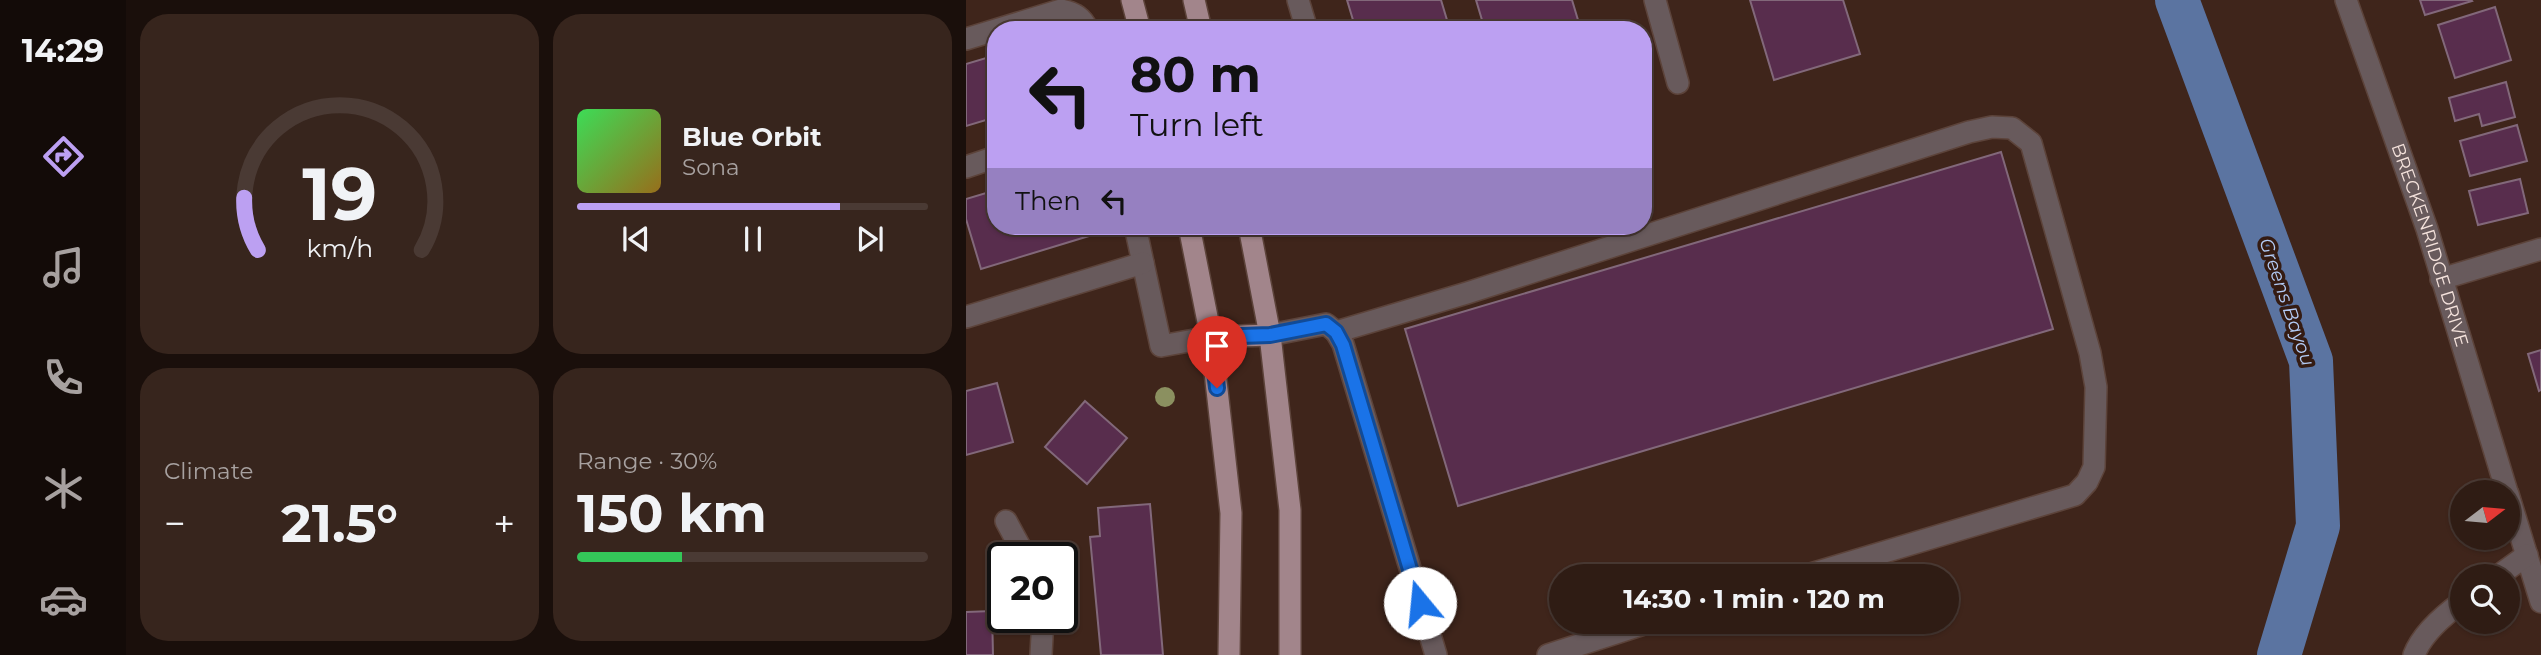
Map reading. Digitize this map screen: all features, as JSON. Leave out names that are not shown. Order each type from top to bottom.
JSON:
[{"type":"main road","points":[[1132,0],[1138,21]]},
{"type":"main road","points":[[1194,0],[1199,21]]},
{"type":"main road","points":[[1191,235],[1211,337],[1231,513],[1229,655]]},
{"type":"main road","points":[[1251,235],[1270,335],[1290,510],[1290,655]]},
{"type":"main road","points":[[1211,337],[1270,335]]},
{"type":"street","points":[[1298,0],[1304,21]]},
{"type":"street","points":[[1655,0],[1678,83]]},
{"type":"street","name":"BRECKENRIDGE DRIVE","points":[[2346,0],[2427,229],[2503,480]]},
{"type":"street","points":[[1025,21],[1061,10],[1073,13],[1084,21]]},
{"type":"street","points":[[966,39],[987,33]]},
{"type":"street","points":[[1652,234],[1969,132],[1992,127],[2012,128],[2031,143],[2090,354],[2096,387],[2094,467],[2087,482],[2075,495],[1844,564]]},
{"type":"street","points":[[966,167],[987,160]]},
{"type":"street","points":[[1137,235],[1161,346],[1211,337]]},
{"type":"street","points":[[1336,332],[1648,235]]},
{"type":"street","points":[[2441,279],[2541,250]]},
{"type":"street","points":[[966,317],[1143,263]]},
{"type":"street","points":[[1270,335],[1326,324],[1336,332],[1347,357],[1436,655]]},
{"type":"street","points":[[1006,521],[1017,542]]},
{"type":"street","name":"BRECKENRIDGE DRIVE","points":[[2520,533],[2541,602]]},
{"type":"street","points":[[2515,564],[2527,555]]},
{"type":"street","points":[[2414,655],[2418,644],[2450,610]]},
{"type":"street","points":[[1041,655],[1042,633]]},
{"type":"street","points":[[1548,655],[1613,634]]},
{"type":"building","points":[[1347,0],[1441,0],[1447,21],[1353,21]]},
{"type":"building","points":[[1476,0],[1572,0],[1578,21],[1482,21]]},
{"type":"building","points":[[1750,0],[1843,0],[1860,54],[1774,80]]},
{"type":"building","points":[[2420,0],[2471,0],[2472,1],[2425,15]]},
{"type":"building","points":[[2495,7],[2511,60],[2455,78],[2438,25]]},
{"type":"building","points":[[987,58],[987,120],[966,126],[966,64]]},
{"type":"building","points":[[2506,82],[2515,117],[2482,126],[2479,114],[2455,121],[2449,98]]},
{"type":"building","points":[[2517,125],[2527,161],[2470,176],[2460,141]]},
{"type":"building","points":[[2001,152],[2053,329],[1458,506],[1405,329]]},
{"type":"building","points":[[2520,179],[2528,213],[2478,225],[2469,191]]},
{"type":"building","points":[[987,193],[987,235],[1092,235],[981,269],[966,219],[966,199]]},
{"type":"building","points":[[2541,350],[2541,390],[2539,391],[2528,354]]},
{"type":"building","points":[[997,383],[1013,442],[966,455],[966,391]]},
{"type":"building","points":[[1085,401],[1127,438],[1087,484],[1045,447]]},
{"type":"building","points":[[1150,504],[1163,655],[1101,655],[1090,537],[1100,536],[1098,508]]},
{"type":"building","points":[[987,611],[987,633],[992,633],[993,655],[966,655],[966,612]]},
{"type":"waterway","name":"Greens Bayou","points":[[2177,0],[2311,361],[2318,526],[2279,655]]},
{"type":"route","points":[[1217,388],[1211,337],[1270,335],[1326,324],[1336,332],[1343,345],[1420,603]]}]
